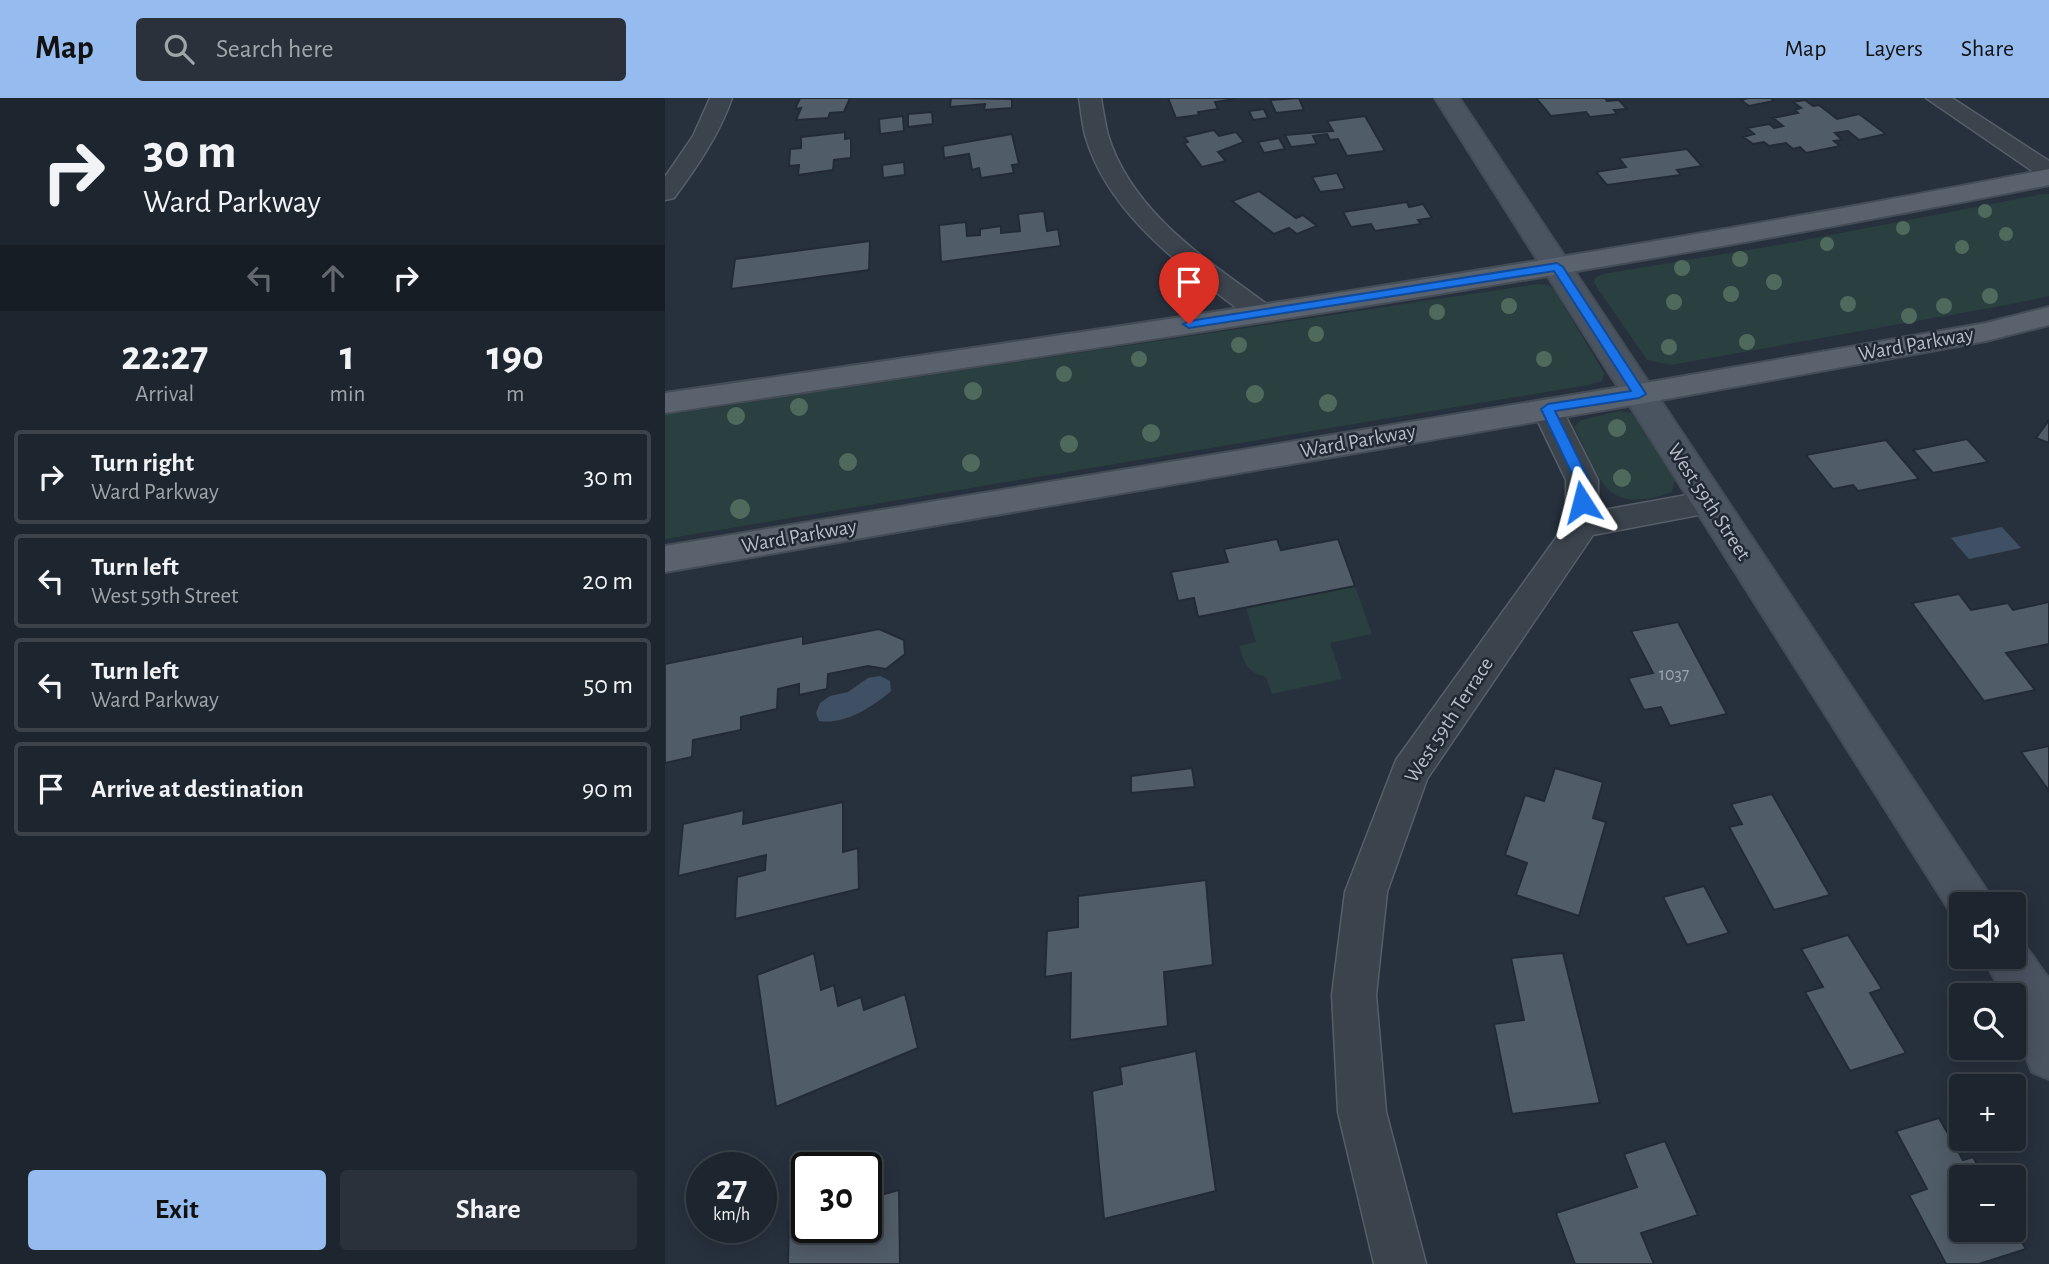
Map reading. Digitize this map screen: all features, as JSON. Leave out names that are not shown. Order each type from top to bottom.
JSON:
[{"type":"main road","points":[[665,403],[1262,314],[1753,235],[2049,177]]},
{"type":"main road","name":"Ward Parkway","points":[[665,559],[1639,394],[1986,332],[2049,316]]},
{"type":"street","points":[[665,194],[690,161],[713,121],[721,98]]},
{"type":"street","points":[[1090,98],[1092,120],[1103,155],[1126,196],[1155,230],[1262,314]]},
{"type":"street","name":"West 59th Street","points":[[1447,98],[1963,892]]},
{"type":"street","points":[[1937,98],[2049,172]]},
{"type":"street","points":[[1548,409],[1582,480],[1582,525],[1709,502]]},
{"type":"street","name":"West 59th Terrace","points":[[1400,1264],[1362,1112],[1354,995],[1366,892],[1409,772],[1582,525]]},
{"type":"street","points":[[2026,984],[2049,1055]]},
{"type":"green space","points":[[2049,194],[2049,296],[2012,304],[1671,365],[1647,360],[1594,283],[1595,278],[1603,274],[1784,244]]},
{"type":"green space","points":[[1538,284],[1554,289],[1604,373],[1602,381],[665,539],[665,415]]},
{"type":"green space","points":[[1620,411],[1632,413],[1675,480],[1672,492],[1631,499],[1618,496],[1607,488],[1599,477],[1574,427],[1581,420]]},
{"type":"green space","points":[[1355,586],[1372,634],[1330,643],[1342,679],[1272,694],[1266,677],[1255,673],[1248,666],[1239,646],[1256,642],[1246,607]]},
{"type":"water","points":[[2002,527],[2021,548],[1969,559],[1951,538]]},
{"type":"water","points":[[880,676],[890,681],[891,691],[884,697],[867,709],[848,717],[829,722],[819,721],[816,713],[820,703],[830,696],[848,692],[868,678]]},
{"type":"building","points":[[800,98],[850,98],[844,112],[830,113],[828,118],[796,120],[801,108],[795,109]]},
{"type":"building","points":[[951,98],[1012,99],[1012,108],[984,110],[985,104],[950,107]]},
{"type":"building","points":[[1168,98],[1236,99],[1215,102],[1218,109],[1176,118]]},
{"type":"building","points":[[1299,98],[1304,110],[1276,113],[1270,100]]},
{"type":"building","points":[[1536,98],[1605,98],[1607,101],[1619,100],[1627,109],[1614,110],[1617,114],[1590,117],[1586,112],[1551,116]]},
{"type":"building","points":[[1771,98],[1774,101],[1749,106],[1741,100]]},
{"type":"building","points":[[1805,100],[1813,106],[1819,105],[1837,119],[1859,114],[1886,134],[1859,140],[1848,131],[1835,133],[1842,140],[1834,141],[1840,146],[1806,153],[1800,147],[1793,149],[1786,143],[1769,146],[1764,142],[1753,144],[1743,137],[1754,134],[1747,128],[1769,124],[1774,128],[1783,126],[1773,118],[1798,113],[1795,110],[1801,108],[1793,102]]},
{"type":"building","points":[[1264,109],[1268,118],[1253,120],[1249,111]]},
{"type":"building","points":[[932,112],[933,124],[908,127],[908,114]]},
{"type":"building","points":[[903,116],[904,131],[880,134],[879,119]]},
{"type":"building","points":[[1365,116],[1385,151],[1347,156],[1338,139],[1330,140],[1327,134],[1313,136],[1317,144],[1291,147],[1285,135],[1333,131],[1327,121]]},
{"type":"building","points":[[1214,130],[1219,136],[1236,132],[1244,142],[1218,152],[1226,161],[1202,167],[1184,143],[1188,142],[1184,137]]},
{"type":"building","points":[[845,132],[845,139],[851,138],[851,158],[834,160],[833,170],[798,175],[799,165],[789,166],[790,149],[801,148],[801,137]]},
{"type":"building","points":[[1012,134],[1019,164],[1012,165],[1014,173],[981,178],[979,168],[972,170],[969,154],[944,158],[943,146]]},
{"type":"building","points":[[1279,138],[1285,149],[1264,153],[1258,142]]},
{"type":"building","points":[[1687,149],[1702,166],[1677,170],[1681,175],[1607,185],[1596,172],[1626,167],[1619,158]]},
{"type":"building","points":[[904,162],[905,175],[883,178],[882,165]]},
{"type":"building","points":[[1337,173],[1345,189],[1320,192],[1312,177]]},
{"type":"building","points":[[1259,191],[1296,218],[1303,215],[1317,226],[1297,234],[1289,228],[1274,234],[1232,201]]},
{"type":"building","points":[[1407,202],[1409,207],[1423,204],[1432,218],[1418,220],[1421,224],[1375,231],[1371,224],[1351,227],[1343,212]]},
{"type":"building","points":[[1044,211],[1047,231],[1058,229],[1061,246],[941,262],[939,225],[966,222],[967,236],[980,235],[980,229],[1001,226],[1001,233],[1020,231],[1018,214]]},
{"type":"building","points":[[870,241],[869,270],[731,289],[735,259]]},
{"type":"building","points":[[2049,420],[2049,443],[2036,438]]},
{"type":"building","points":[[1967,439],[1988,462],[1933,473],[1913,450]]},
{"type":"building","points":[[1886,440],[1919,479],[1858,491],[1853,485],[1833,489],[1806,455]]},
{"type":"building","points":[[1277,539],[1281,550],[1338,539],[1355,586],[1198,617],[1194,598],[1178,601],[1171,572],[1228,562],[1224,549]]},
{"type":"building","points":[[1959,594],[1971,610],[2008,603],[2013,610],[2049,602],[2049,644],[2006,653],[2035,690],[1984,701],[1912,603]]},
{"type":"building","points":[[1678,622],[1727,714],[1670,726],[1661,707],[1644,710],[1628,678],[1653,673],[1631,631]]},
{"type":"building","points":[[879,629],[904,640],[905,654],[886,669],[868,666],[828,674],[827,689],[799,695],[799,684],[778,689],[777,709],[741,717],[741,730],[693,740],[692,757],[665,763],[665,664],[803,636],[803,644]]},
{"type":"building","points":[[2049,746],[2049,791],[2021,752]]},
{"type":"building","points":[[1192,768],[1195,787],[1131,793],[1131,776]]},
{"type":"building","points":[[1555,768],[1603,782],[1593,818],[1606,822],[1579,916],[1516,895],[1527,863],[1505,855],[1525,795],[1544,801]]},
{"type":"building","points":[[1772,794],[1830,895],[1774,910],[1729,827],[1742,824],[1731,804]]},
{"type":"building","points":[[843,802],[843,852],[858,848],[859,889],[735,919],[737,877],[765,870],[766,855],[678,876],[683,824],[744,810],[743,824]]},
{"type":"building","points":[[1206,880],[1213,965],[1164,972],[1168,1026],[1070,1040],[1071,973],[1045,977],[1047,931],[1078,927],[1078,896]]},
{"type":"building","points":[[1704,886],[1729,933],[1687,945],[1663,897]]},
{"type":"building","points":[[1848,935],[1882,989],[1870,993],[1906,1053],[1850,1071],[1805,992],[1823,987],[1801,949]]},
{"type":"building","points":[[814,953],[821,990],[834,985],[838,1006],[861,997],[864,1010],[905,994],[918,1048],[776,1107],[757,975]]},
{"type":"building","points":[[1563,953],[1600,1103],[1512,1114],[1494,1024],[1524,1020],[1511,958]]},
{"type":"building","points":[[1196,1051],[1216,1191],[1104,1219],[1092,1091],[1122,1084],[1120,1067]]},
{"type":"building","points":[[1939,1118],[1949,1136],[1949,1151],[1958,1151],[1963,1160],[1973,1157],[1978,1165],[1949,1165],[1949,1242],[2022,1242],[2026,1249],[1979,1264],[1946,1264],[1909,1195],[1927,1189],[1896,1131]]},
{"type":"building","points":[[1665,1141],[1698,1215],[1641,1233],[1654,1264],[1575,1264],[1556,1213],[1637,1187],[1624,1154]]},
{"type":"building","points":[[899,1190],[900,1264],[788,1264],[791,1218],[791,1243],[882,1243],[882,1195]]},
{"type":"route","points":[[1189,324],[1557,267],[1639,394],[1548,409],[1582,480],[1582,502]]}]
